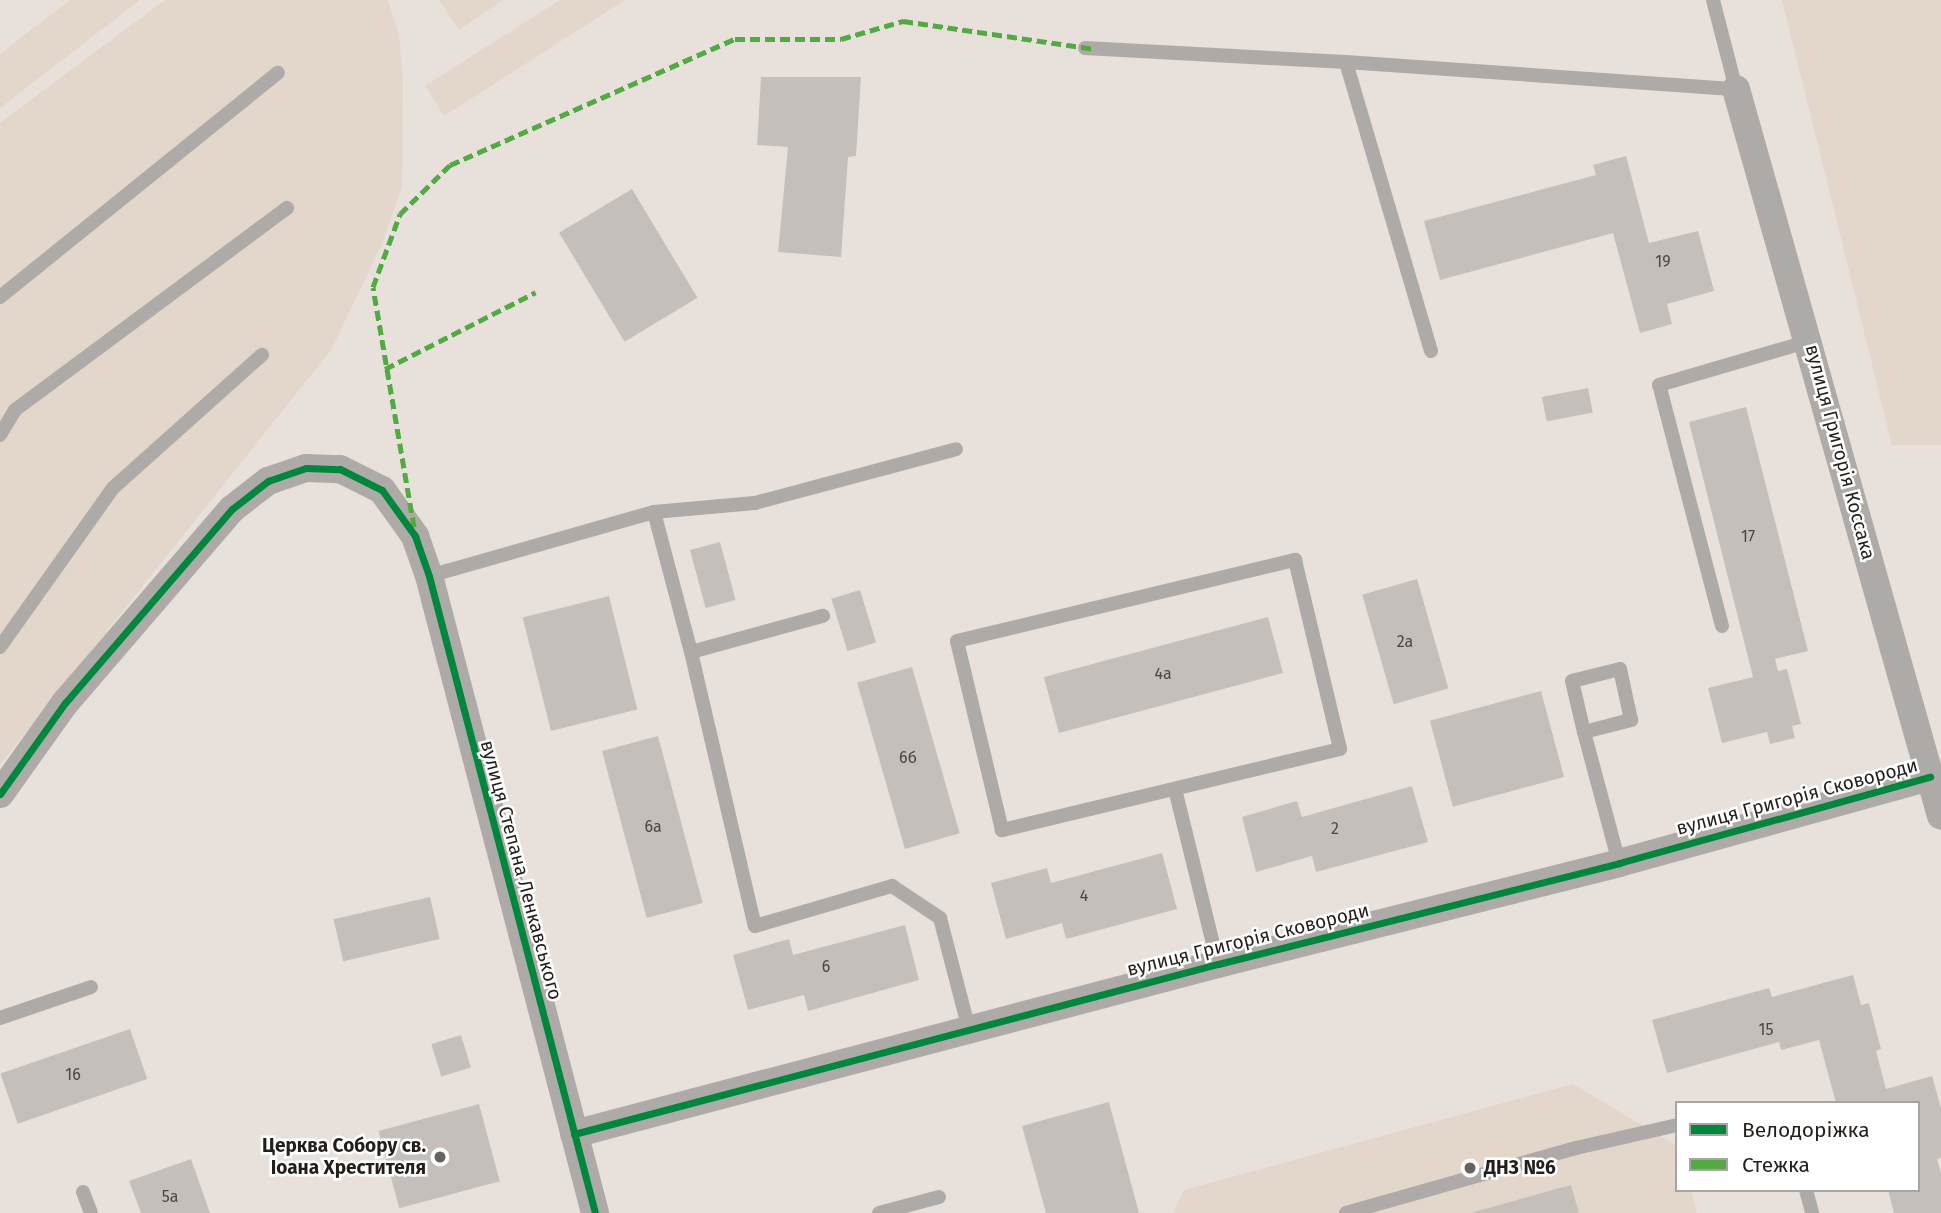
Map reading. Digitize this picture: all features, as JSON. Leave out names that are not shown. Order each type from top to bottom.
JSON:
[{"type":"street","name":"вулиця Григорія Коссака","points":[[1735,89],[1809,341],[1941,816]]},
{"type":"street","name":"вулиця Степана Ленкавського","points":[[0,794],[65,703],[232,509],[268,481],[306,468],[340,469],[382,491],[415,536],[429,576],[595,1213]]},
{"type":"street","name":"вулиця Григорія Сковороди","points":[[574,1134],[1219,964],[1619,863],[1930,777]]},
{"type":"lane","points":[[1085,48],[1346,62],[1735,89],[1713,0]]},
{"type":"lane","points":[[1346,62],[1431,351]]},
{"type":"lane","points":[[0,297],[278,73]]},
{"type":"lane","points":[[0,435],[15,410],[287,208]]},
{"type":"lane","points":[[1722,626],[1659,385],[1809,341]]},
{"type":"lane","points":[[0,647],[113,488],[262,355]]},
{"type":"lane","points":[[429,576],[654,512],[755,503],[956,449]]},
{"type":"lane","points":[[654,512],[691,652],[755,926],[892,886],[940,918],[969,1029]]},
{"type":"lane","points":[[1295,560],[1340,749],[1175,789],[1002,830],[957,641],[1295,560]]},
{"type":"lane","points":[[691,652],[824,616]]},
{"type":"lane","points":[[1584,732],[1631,720],[1620,669],[1572,681],[1584,732],[1619,863]]},
{"type":"lane","points":[[1175,789],[1219,964]]},
{"type":"lane","points":[[0,1018],[91,986]]},
{"type":"lane","points":[[1346,1213],[1576,1148],[1675,1125]]},
{"type":"lane","points":[[83,1192],[91,1213]]},
{"type":"lane","points":[[1807,1192],[1812,1213]]},
{"type":"lane","points":[[879,1213],[939,1197]]},
{"type":"shaded area","points":[[70,0],[140,0],[0,108],[0,54]]},
{"type":"shaded area","points":[[165,0],[388,0],[399,35],[403,84],[402,187],[382,244],[331,350],[0,765],[0,123]]},
{"type":"shaded area","points":[[439,0],[503,0],[459,30]]},
{"type":"shaded area","points":[[560,0],[625,0],[444,116],[425,86]]},
{"type":"shaded area","points":[[1782,0],[1941,0],[1941,445],[1892,445]]},
{"type":"shaded area","name":"ДНЗ №6","points":[[1573,1084],[1675,1145],[1675,1192],[1692,1192],[1697,1213],[1173,1213],[1184,1190]]},
{"type":"building","points":[[761,77],[861,77],[856,156],[848,157],[841,257],[778,252],[788,147],[757,145]]},
{"type":"building","points":[[1626,156],[1649,243],[1698,231],[1714,291],[1667,304],[1672,324],[1640,333],[1613,233],[1440,280],[1424,221],[1596,175],[1593,165]]},
{"type":"building","points":[[632,189],[697,298],[625,342],[559,233]]},
{"type":"building","points":[[1588,388],[1593,413],[1547,422],[1542,397]]},
{"type":"building","points":[[1746,407],[1808,651],[1775,659],[1778,671],[1787,669],[1801,724],[1792,726],[1795,738],[1770,744],[1767,732],[1722,743],[1708,688],[1753,677],[1689,422]]},
{"type":"building","points":[[720,542],[736,600],[706,608],[690,550]]},
{"type":"building","points":[[1417,579],[1448,689],[1394,704],[1362,595]]},
{"type":"building","points":[[860,590],[876,643],[847,651],[831,599]]},
{"type":"building","points":[[609,596],[637,710],[551,731],[523,618]]},
{"type":"building","points":[[1268,617],[1283,673],[1059,733],[1044,677]]},
{"type":"building","points":[[912,667],[960,833],[905,849],[857,683]]},
{"type":"building","points":[[1541,691],[1564,777],[1453,807],[1430,721]]},
{"type":"building","points":[[658,736],[703,903],[647,918],[602,751]]},
{"type":"building","points":[[1412,786],[1428,842],[1316,872],[1312,856],[1256,872],[1242,817],[1297,801],[1302,817]]},
{"type":"building","points":[[1162,853],[1177,909],[1066,939],[1062,923],[1006,939],[991,883],[1047,868],[1051,883]]},
{"type":"building","points":[[430,897],[440,939],[343,961],[334,919]]},
{"type":"building","points":[[905,925],[919,980],[808,1011],[804,995],[748,1010],[733,955],[789,939],[793,955]]},
{"type":"building","points":[[1853,975],[1861,1005],[1869,1003],[1881,1049],[1876,1051],[1886,1089],[1932,1076],[1941,1108],[1941,1158],[1937,1159],[1941,1173],[1941,1213],[1894,1213],[1889,1192],[1920,1192],[1920,1101],[1835,1101],[1819,1040],[1781,1050],[1779,1042],[1667,1073],[1652,1020],[1769,988],[1772,997]]},
{"type":"building","points":[[130,1029],[147,1079],[18,1124],[0,1074]]},
{"type":"building","points":[[461,1035],[471,1068],[441,1077],[431,1044]]},
{"type":"building","points":[[1109,1102],[1139,1213],[1046,1213],[1022,1126]]},
{"type":"building","name":"Церква Собору св. Іоана Хрестителя","points":[[479,1104],[500,1181],[399,1208],[379,1131]]},
{"type":"building","points":[[191,1159],[210,1213],[141,1213],[129,1181]]},
{"type":"building","points":[[1571,1185],[1579,1213],[1474,1213],[1474,1212]]},
{"type":"marked path","points":[[414,527],[373,287],[400,214],[450,165],[735,39],[841,39],[903,21],[1095,49]]},
{"type":"marked path","points":[[385,369],[536,292]]},
{"type":"cycle path","points":[[0,794],[65,703],[232,509],[268,481],[306,468],[340,469],[382,490],[415,536],[429,576],[595,1213]]},
{"type":"cycle path","points":[[574,1134],[1218,964],[1619,863],[1930,777]]},
{"type":"place","name":"Церква Собору св. Іоана Хрестителя","points":[[440,1157]]},
{"type":"place","name":"ДНЗ №6","points":[[1470,1168]]}]
